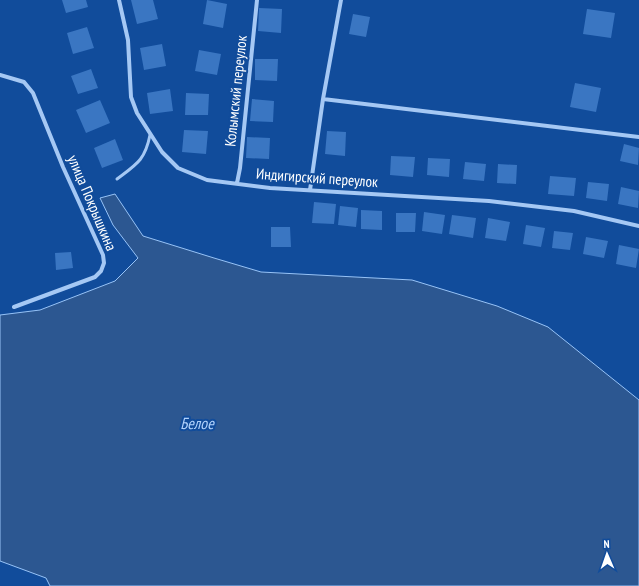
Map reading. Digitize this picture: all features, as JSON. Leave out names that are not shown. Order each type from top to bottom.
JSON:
[{"type":"street","name":"Индигирский переулок","points":[[119,0],[128,40],[131,97],[137,113],[150,135],[162,152],[178,168],[207,180],[310,190],[489,201],[574,212],[639,226]]},
{"type":"street","name":"Колымский переулок","points":[[237,183],[240,168],[257,0]]},
{"type":"street","points":[[310,190],[323,99],[341,0]]},
{"type":"street","name":"улица Покрышкина","points":[[0,75],[24,82],[33,93],[63,167],[103,255],[104,263],[101,271],[86,281],[46,294],[14,307]]},
{"type":"street","points":[[323,99],[639,138]]},
{"type":"lane","points":[[117,179],[138,163],[147,151],[150,135]]},
{"type":"water","name":"Белое","points":[[115,194],[143,236],[214,258],[261,272],[412,280],[497,306],[548,327],[639,400],[639,586],[50,586],[46,578],[0,561],[0,315],[40,310],[115,281],[138,258],[113,225],[100,198]]},
{"type":"building","points":[[62,0],[86,0],[88,7],[66,13]]},
{"type":"building","points":[[131,0],[153,0],[158,19],[137,24]]},
{"type":"building","points":[[207,0],[227,4],[223,28],[203,24]]},
{"type":"building","points":[[259,8],[282,9],[281,33],[258,31]]},
{"type":"building","points":[[587,9],[615,13],[611,38],[583,34]]},
{"type":"building","points":[[353,14],[370,17],[366,37],[349,34]]},
{"type":"building","points":[[87,27],[94,48],[73,54],[67,33]]},
{"type":"building","points":[[162,44],[166,66],[144,70],[140,48]]},
{"type":"building","points":[[199,50],[221,54],[217,75],[195,71]]},
{"type":"building","points":[[255,59],[278,59],[277,81],[255,80]]},
{"type":"building","points":[[91,69],[98,88],[78,94],[71,76]]},
{"type":"building","points":[[575,83],[601,88],[596,112],[570,107]]},
{"type":"building","points":[[170,89],[173,111],[150,114],[147,93]]},
{"type":"building","points":[[186,93],[209,94],[208,115],[185,115]]},
{"type":"building","points":[[252,99],[274,101],[273,122],[250,121]]},
{"type":"building","points":[[100,100],[110,123],[86,133],[76,110]]},
{"type":"building","points":[[184,130],[208,131],[206,154],[182,152]]},
{"type":"building","points":[[327,131],[346,132],[345,156],[325,154]]},
{"type":"building","points":[[247,137],[270,138],[269,159],[246,158]]},
{"type":"building","points":[[115,139],[123,160],[102,168],[94,148]]},
{"type":"building","points":[[624,144],[639,148],[638,165],[620,161]]},
{"type":"building","points":[[391,156],[415,157],[413,177],[390,175]]},
{"type":"building","points":[[428,158],[450,159],[449,177],[427,175]]},
{"type":"building","points":[[465,162],[486,164],[484,181],[463,179]]},
{"type":"building","points":[[498,164],[517,165],[516,184],[497,183]]},
{"type":"building","points":[[550,176],[576,178],[574,196],[548,194]]},
{"type":"building","points":[[588,182],[609,184],[607,201],[586,198]]},
{"type":"building","points":[[621,187],[639,191],[638,208],[618,204]]},
{"type":"building","points":[[314,202],[336,204],[334,224],[312,223]]},
{"type":"building","points":[[340,206],[358,208],[356,227],[338,225]]},
{"type":"building","points":[[361,210],[382,211],[382,230],[361,229]]},
{"type":"building","points":[[424,212],[445,215],[442,234],[422,231]]},
{"type":"building","points":[[396,213],[416,213],[415,232],[396,232]]},
{"type":"building","points":[[452,215],[476,218],[473,238],[449,234]]},
{"type":"building","points":[[488,218],[510,222],[506,241],[485,238]]},
{"type":"building","points":[[526,225],[545,228],[541,247],[523,244]]},
{"type":"building","points":[[271,227],[290,227],[291,247],[271,247]]},
{"type":"building","points":[[554,231],[573,233],[570,250],[552,248]]},
{"type":"building","points":[[586,237],[608,241],[604,258],[583,254]]},
{"type":"building","points":[[619,245],[639,249],[636,268],[616,264]]},
{"type":"building","points":[[71,252],[73,268],[56,270],[55,253]]}]
